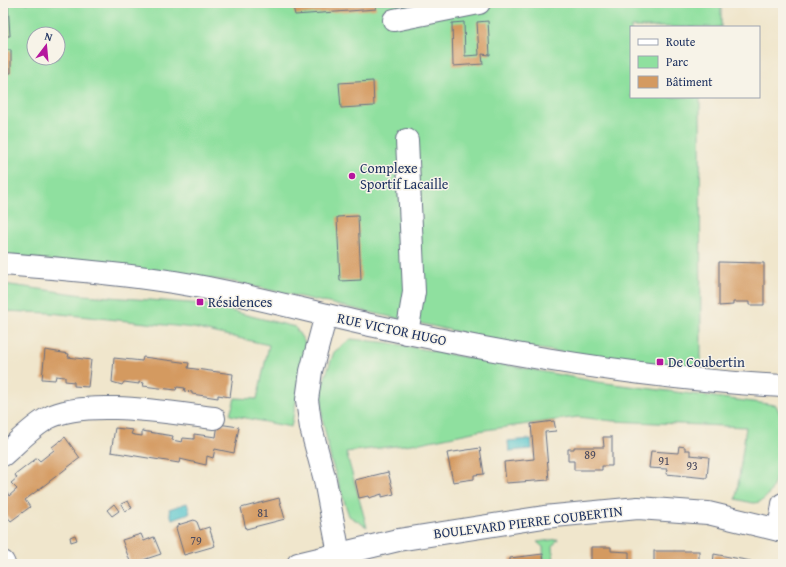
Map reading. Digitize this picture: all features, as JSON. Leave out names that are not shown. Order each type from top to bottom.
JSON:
[{"type":"street","points":[[394,20],[479,3]]},
{"type":"street","points":[[407,140],[414,292],[407,333]]},
{"type":"street","name":"RUE VICTOR HUGO","points":[[3,264],[154,279],[243,295],[407,333],[556,360],[717,381],[783,386]]},
{"type":"street","points":[[326,315],[311,371],[307,400],[311,428],[325,480],[339,554]]},
{"type":"street","points":[[3,455],[47,418],[68,410],[119,408],[214,418]]},
{"type":"street","points":[[781,531],[783,504]]},
{"type":"street","name":"BOULEVARD PIERRE COUBERTIN","points":[[298,564],[398,540],[544,517],[638,508],[708,513],[781,531]]},
{"type":"green space","name":"Complexe Sportif Lacaille","points":[[3,3],[721,3],[721,26],[630,26],[630,98],[700,98],[701,367],[657,365],[531,348],[229,281],[3,255]]},
{"type":"green space","points":[[3,284],[83,295],[203,304],[295,327],[307,346],[291,427],[230,415],[235,398],[257,399],[269,345],[194,328],[51,313],[3,311]]},
{"type":"green space","points":[[351,339],[390,343],[598,382],[776,405],[783,420],[783,428],[779,460],[774,483],[770,493],[763,500],[755,503],[736,499],[746,427],[613,421],[578,417],[478,431],[420,443],[346,452],[367,527],[349,516],[331,460],[322,416],[322,386],[334,352]]},
{"type":"green space","points":[[558,539],[553,546],[554,564],[544,564],[543,547],[537,542]]},
{"type":"water","points":[[531,439],[532,449],[509,451],[508,441]]},
{"type":"water","points":[[187,503],[190,513],[172,519],[169,509]]},
{"type":"building","points":[[292,3],[375,3],[376,9],[295,15]]},
{"type":"building","points":[[3,4],[8,4],[10,36],[4,36],[5,50],[11,50],[11,73],[3,73]]},
{"type":"building","points":[[488,21],[490,55],[482,54],[483,64],[453,66],[452,23],[464,22],[465,56],[479,55],[477,22]]},
{"type":"building","points":[[373,81],[374,106],[341,108],[339,83]]},
{"type":"building","points":[[358,216],[361,280],[340,281],[337,217]]},
{"type":"building","points":[[719,262],[764,263],[764,305],[749,305],[749,302],[733,302],[733,305],[719,306]]},
{"type":"building","points":[[45,350],[69,354],[68,357],[91,360],[88,387],[74,386],[74,382],[65,381],[65,377],[56,376],[55,380],[42,379]]},
{"type":"building","points":[[143,357],[189,363],[188,368],[233,374],[230,397],[218,395],[218,398],[192,394],[192,392],[184,391],[185,388],[177,387],[176,390],[143,386],[144,383],[139,382],[139,384],[124,382],[122,385],[112,382],[114,358],[142,361]]},
{"type":"building","points":[[554,421],[556,431],[545,432],[549,480],[506,483],[504,462],[534,459],[531,424]]},
{"type":"building","points":[[218,424],[239,427],[234,453],[215,449],[213,458],[207,456],[206,465],[180,459],[179,463],[111,452],[115,428],[133,430],[131,434],[142,436],[142,431],[173,436],[172,440],[182,442],[183,438],[194,439],[194,434],[216,437]]},
{"type":"building","points":[[65,437],[80,458],[25,500],[30,507],[11,521],[3,512],[3,496],[7,492],[9,496],[17,489],[11,483],[17,478],[15,475],[37,458],[40,461],[54,450],[52,447]]},
{"type":"building","points":[[603,437],[612,437],[612,466],[602,466],[602,470],[574,470],[574,461],[568,461],[568,449],[574,449],[574,447],[604,447]]},
{"type":"building","points":[[679,446],[685,447],[685,450],[690,450],[690,455],[709,457],[707,478],[666,474],[667,469],[649,468],[651,451],[678,453]]},
{"type":"building","points":[[480,448],[484,474],[474,475],[474,479],[453,482],[447,453]]},
{"type":"building","points":[[388,472],[394,494],[382,497],[382,494],[369,498],[368,496],[359,498],[355,480]]},
{"type":"building","points":[[279,498],[285,519],[246,529],[241,508]]},
{"type":"building","points":[[128,501],[132,508],[125,511],[121,504]]},
{"type":"building","points":[[114,504],[119,511],[112,516],[107,510]]},
{"type":"building","points":[[194,520],[197,522],[200,530],[209,527],[215,546],[184,555],[176,528],[178,525]]},
{"type":"building","points":[[141,534],[144,541],[154,537],[161,554],[131,564],[122,540]]},
{"type":"building","points":[[75,535],[77,540],[71,542],[70,537]]},
{"type":"building","points":[[591,547],[611,547],[611,551],[629,552],[629,564],[591,564]]},
{"type":"building","points":[[654,551],[699,551],[699,564],[654,564]]},
{"type":"building","points":[[543,554],[544,564],[510,564],[510,558]]},
{"type":"building","points":[[714,554],[751,561],[750,564],[713,564]]},
{"type":"place","name":"Complexe Sportif Lacaille","points":[[352,176]]},
{"type":"place","name":"Résidences","points":[[200,302]]},
{"type":"place","name":"De Coubertin","points":[[660,362]]}]
